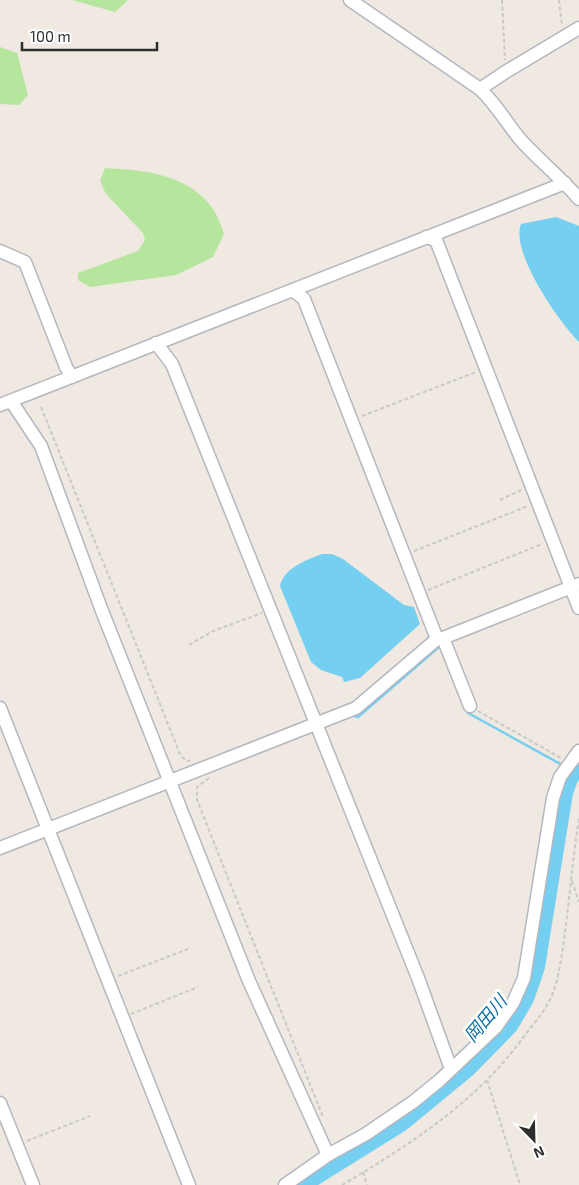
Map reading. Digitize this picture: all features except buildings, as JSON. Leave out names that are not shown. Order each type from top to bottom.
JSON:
[{"type":"street","points":[[350,0],[480,90],[495,104],[512,128],[543,164],[565,183],[579,199]]},
{"type":"street","points":[[480,90],[507,70],[564,35],[579,28]]},
{"type":"street","points":[[328,1155],[249,981],[172,782],[102,611],[41,446],[5,403],[565,183]]},
{"type":"street","points":[[426,237],[436,240],[552,540],[575,585],[579,608]]},
{"type":"street","points":[[0,250],[25,262],[66,367],[72,377]]},
{"type":"street","points":[[293,290],[304,299],[419,594],[470,706]]},
{"type":"street","points":[[156,343],[172,364],[418,978],[451,1069]]},
{"type":"street","points":[[0,848],[317,725],[356,708],[440,638],[575,585]]},
{"type":"street","points":[[0,708],[189,1185]]},
{"type":"street","points":[[285,1185],[328,1155],[366,1134],[413,1102],[477,1047],[496,1027],[513,1003],[524,978],[553,798],[560,777],[579,751]]},
{"type":"street","points":[[0,1103],[34,1185]]},
{"type":"path","points":[[502,0],[507,70]]},
{"type":"path","points":[[559,0],[564,35]]},
{"type":"path","points":[[351,421],[486,368]]},
{"type":"path","points":[[500,500],[531,486]]},
{"type":"path","points":[[404,555],[537,502]]},
{"type":"path","points":[[419,594],[552,540]]},
{"type":"path","points":[[189,645],[213,631],[243,618],[272,612]]},
{"type":"path","points":[[470,706],[569,763]]},
{"type":"path","points":[[342,1185],[427,1133],[487,1080],[513,1054],[536,1025],[552,995],[560,965],[579,819]]},
{"type":"path","points":[[572,880],[579,902]]},
{"type":"path","points":[[108,980],[188,949]]},
{"type":"path","points":[[123,1018],[198,987]]},
{"type":"path","points":[[487,1080],[520,1185]]},
{"type":"path","points":[[17,1145],[90,1116]]},
{"type":"path","points":[[363,1172],[367,1185]]},
{"type":"green space","points":[[72,0],[128,0],[115,12]]},
{"type":"green space","points":[[0,47],[17,53],[28,95],[19,105],[0,104]]},
{"type":"green space","points":[[105,168],[135,170],[165,176],[179,181],[203,197],[215,212],[224,234],[213,257],[176,275],[90,287],[78,280],[78,273],[138,251],[145,240],[143,233],[106,194],[100,181]]},
{"type":"water","points":[[556,217],[579,226],[579,342],[560,319],[538,286],[529,268],[520,236],[521,224]]},
{"type":"water","points":[[322,554],[332,554],[343,559],[404,605],[414,607],[420,624],[360,678],[344,682],[342,677],[321,670],[311,662],[280,586],[286,574],[296,566]]},
{"type":"waterway","points":[[355,716],[358,717],[440,646],[441,648]]},
{"type":"waterway","points":[[466,709],[468,713],[564,766]]},
{"type":"waterway","name":"岡田川","points":[[303,1185],[401,1124],[469,1068],[510,1026],[526,999],[537,967],[565,793],[570,779],[579,766]]}]
